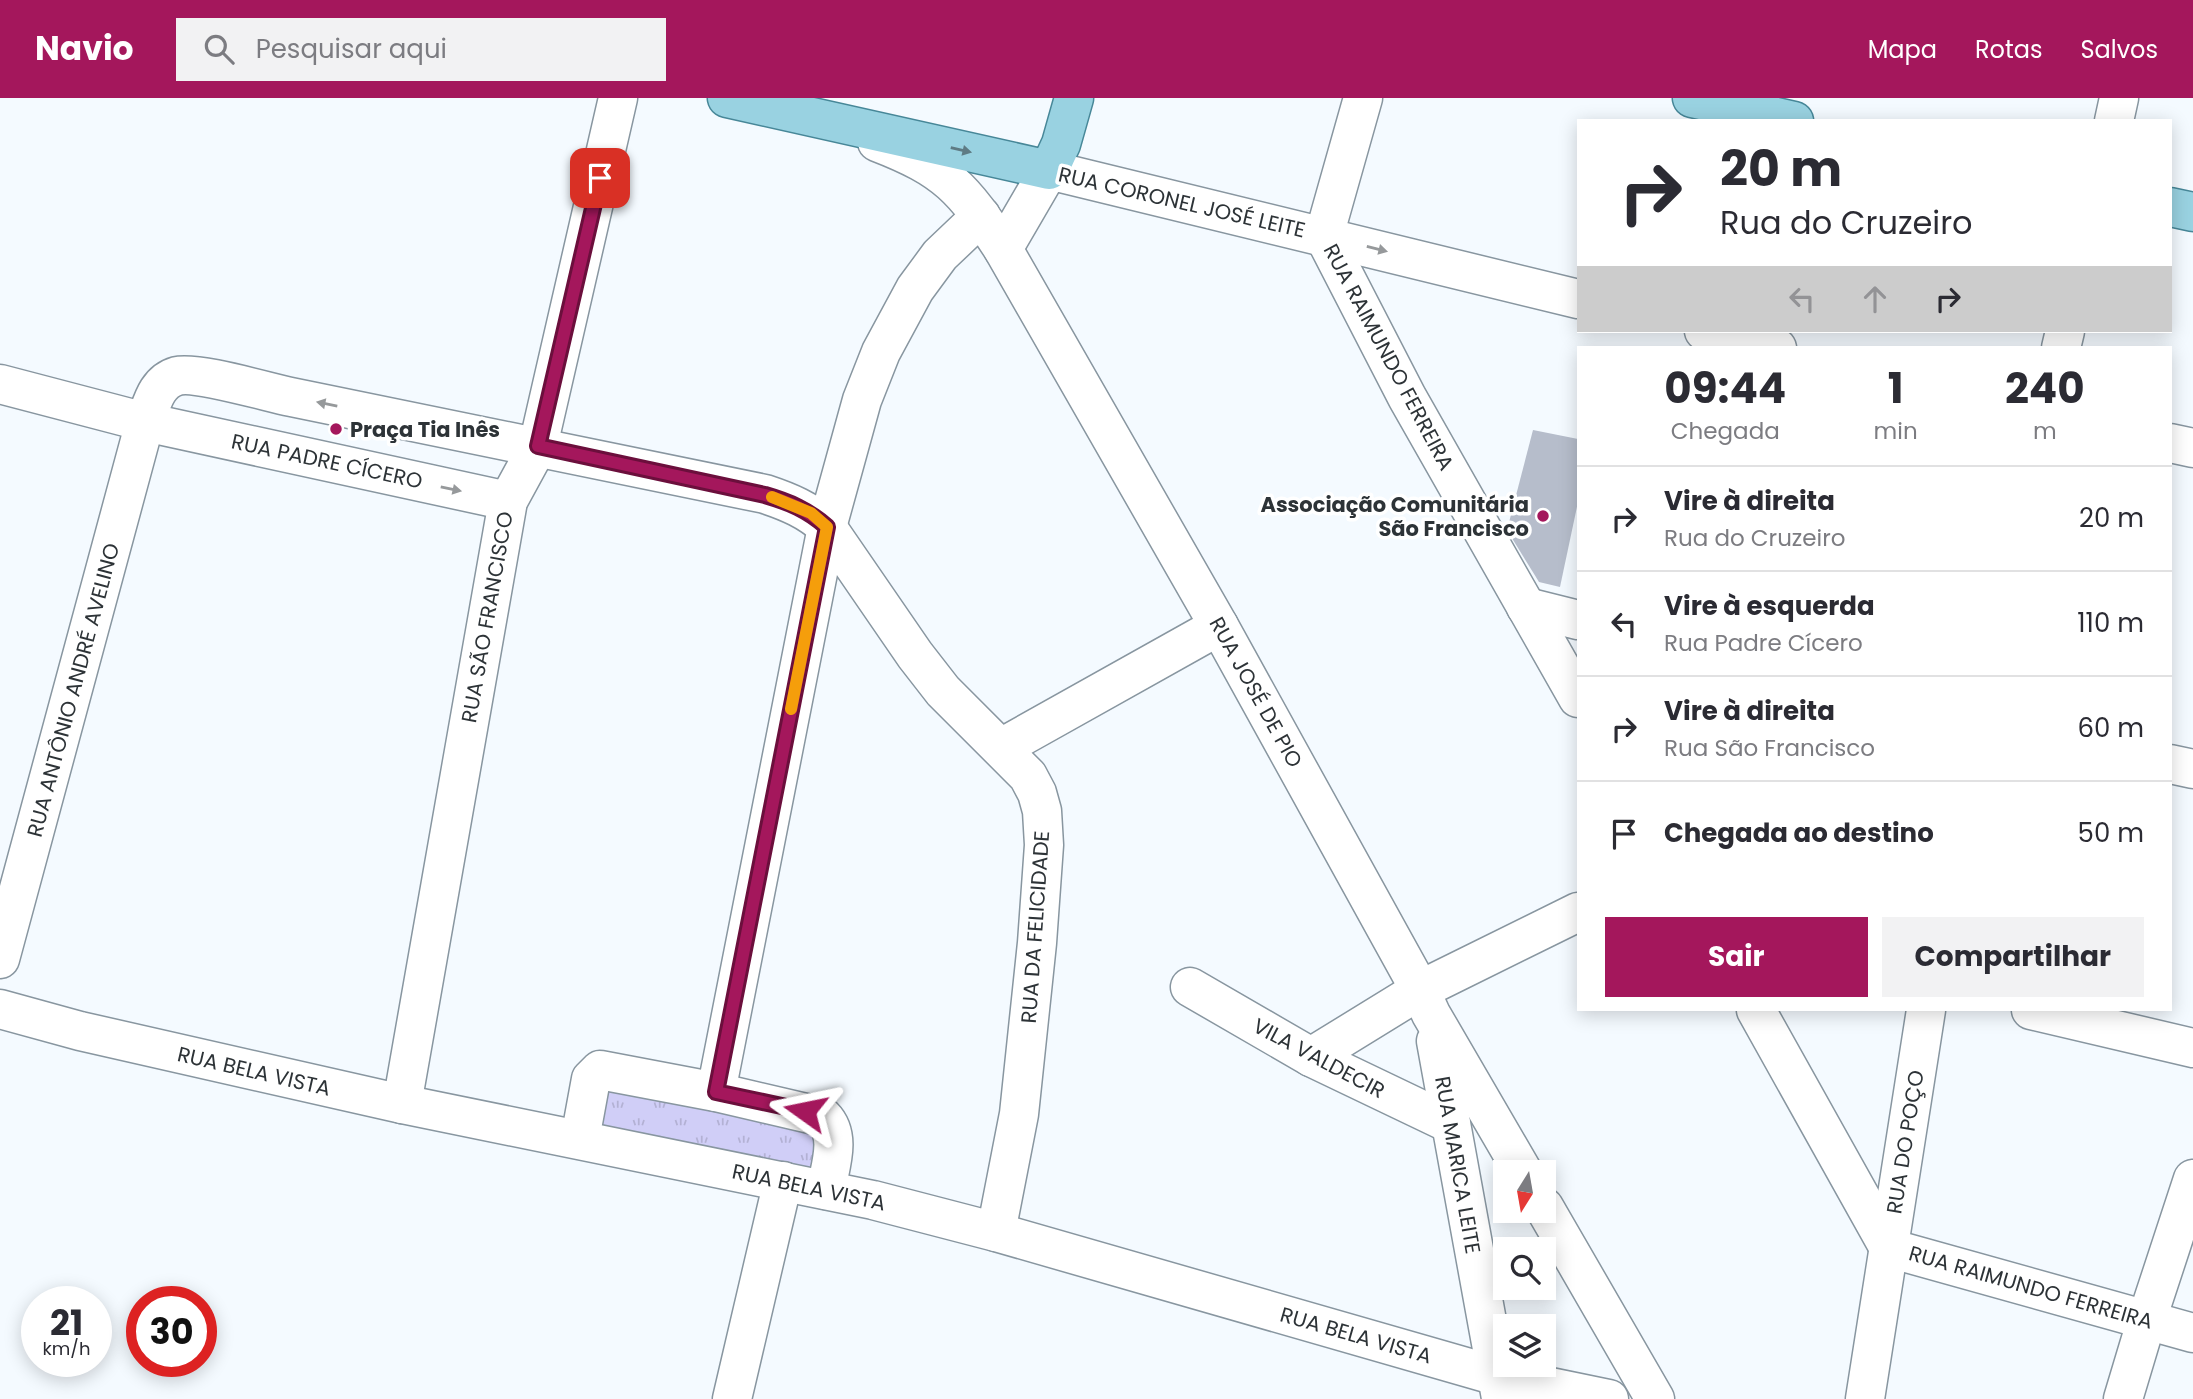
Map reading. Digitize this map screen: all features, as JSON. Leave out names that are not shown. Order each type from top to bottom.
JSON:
[{"type":"main road","name":"RUA CORONEL JOSÉ LEITE","points":[[727,98],[1048,170]]},
{"type":"main road","points":[[1048,170],[1060,144],[1074,98]]},
{"type":"main road","points":[[1692,98],[1786,119]]},
{"type":"main road","points":[[2172,207],[2193,212]]},
{"type":"street","name":"RUA SÃO FRANCISCO","points":[[402,1104],[508,501],[538,446],[618,98]]},
{"type":"street","points":[[1325,236],[1363,98]]},
{"type":"street","points":[[2114,119],[2119,98]]},
{"type":"street","name":"RUA CORONEL JOSÉ LEITE","points":[[784,110],[834,126],[930,165],[963,192],[981,216]]},
{"type":"street","points":[[1003,249],[1048,170]]},
{"type":"street","name":"RUA CORONEL JOSÉ LEITE","points":[[1048,170],[1577,299]]},
{"type":"street","points":[[716,1092],[827,527],[863,400],[881,352],[898,318],[932,265],[981,216]]},
{"type":"street","name":"RUA JOSÉ DE PIO","points":[[981,216],[1003,249],[1219,626],[1516,1160]]},
{"type":"street","name":"RUA RAIMUNDO FERREIRA","points":[[1325,236],[1407,397],[1577,696]]},
{"type":"street","points":[[1713,333],[1768,346]]},
{"type":"street","points":[[145,422],[163,383],[188,374],[765,495],[790,502],[811,513],[827,527]]},
{"type":"street","name":"RUA PADRE CÍCERO","points":[[0,384],[145,422],[508,501]]},
{"type":"street","name":"RUA ANTÔNIO ANDRÉ AVELINO","points":[[0,959],[145,422]]},
{"type":"street","points":[[2172,443],[2193,448]]},
{"type":"street","name":"RUA DA FELICIDADE","points":[[827,527],[943,691],[1028,776],[1037,793],[1044,845],[1037,943],[1018,1114],[996,1232]]},
{"type":"street","points":[[1526,607],[1577,620]]},
{"type":"street","points":[[1001,748],[1219,626]]},
{"type":"street","points":[[2172,764],[2193,769]]},
{"type":"street","points":[[1311,1057],[1426,1002],[1577,913]]},
{"type":"street","name":"VILA VALDECIR","points":[[1190,988],[1311,1057],[1451,1124]]},
{"type":"street","name":"RUA MARICA LEITE","points":[[1426,1002],[1499,1387]]},
{"type":"street","name":"RUA BELA VISTA","points":[[0,1009],[80,1031],[402,1104],[826,1190],[996,1232],[1499,1387],[1609,1399]]},
{"type":"street","name":"RUA RAIMUNDO FERREIRA","points":[[1757,1011],[1889,1248],[2193,1334]]},
{"type":"street","name":"RUA DO POÇO","points":[[1865,1399],[1926,1011]]},
{"type":"street","points":[[2035,1011],[2193,1048]]},
{"type":"street","points":[[580,1139],[590,1079],[600,1070],[716,1092],[805,1111],[825,1119],[831,1125],[834,1136],[826,1190]]},
{"type":"street","points":[[2123,1399],[2193,1179]]},
{"type":"street","points":[[732,1399],[783,1181]]},
{"type":"street","points":[[1553,1223],[1655,1399]]},
{"type":"green space","points":[[603,1086],[815,1128],[815,1173],[594,1134]]},
{"type":"building","name":"Associação Comunitária São Francisco","points":[[1533,430],[1577,439],[1577,507],[1560,587],[1539,582],[1507,530]]},
{"type":"slow traffic","points":[[772,497],[790,502],[811,513],[827,527],[791,709]]},
{"type":"place","name":"Praça Tia Inês","points":[[336,429]]},
{"type":"place","name":"Associação Comunitária São Francisco","points":[[1543,516]]},
{"type":"route","points":[[600,178],[538,446],[790,502],[811,513],[827,527],[716,1092],[805,1111]]}]
